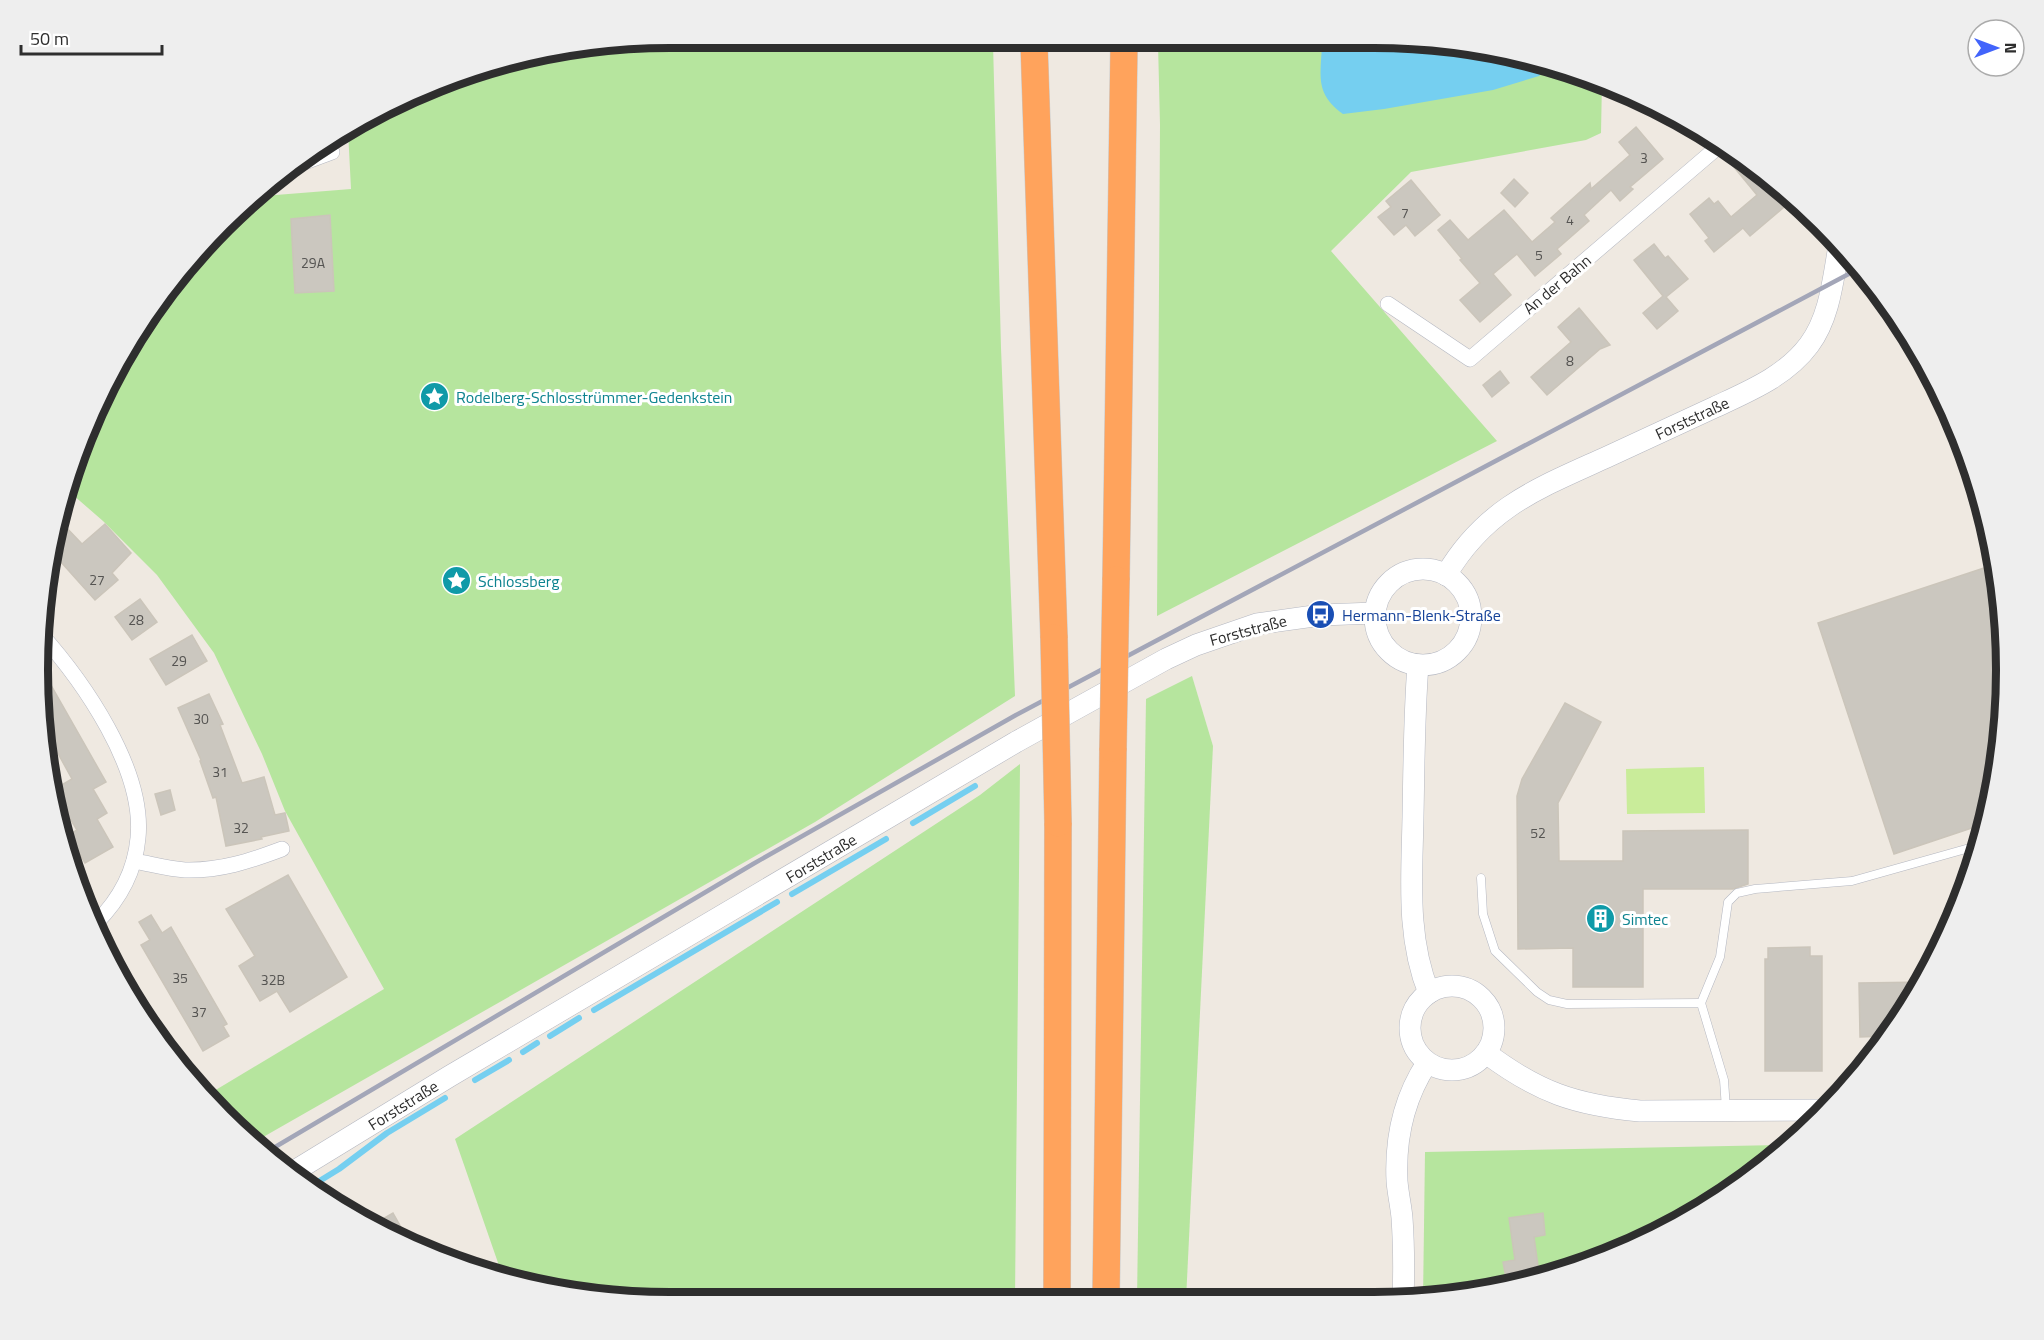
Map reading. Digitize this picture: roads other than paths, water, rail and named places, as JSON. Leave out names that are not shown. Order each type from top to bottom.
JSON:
[{"type":"highway","points":[[1034,48],[1058,823],[1057,1292]]},
{"type":"highway","points":[[1106,1292],[1124,48]]},
{"type":"main road","name":"Forststraße","points":[[1446,575],[1460,552],[1480,529],[1516,501],[1554,481],[1748,392],[1785,370],[1809,344],[1825,314],[1837,255]]},
{"type":"main road","points":[[1411,570],[1435,570],[1446,575],[1463,591],[1471,614],[1470,626],[1461,647],[1442,662],[1418,665],[1398,659],[1383,644],[1378,634],[1375,613],[1383,591],[1400,575],[1411,570]]},
{"type":"main road","name":"Forststraße","points":[[299,1169],[450,1076],[1016,742],[1166,659],[1196,645],[1257,624],[1321,615],[1375,613]]},
{"type":"main road","points":[[1418,665],[1414,726],[1412,901],[1414,940],[1420,970],[1429,993]]},
{"type":"main road","points":[[1448,986],[1469,990],[1485,1003],[1490,1012],[1493,1033],[1486,1053],[1472,1065],[1454,1070],[1444,1070],[1427,1063],[1414,1047],[1410,1027],[1415,1008],[1429,993],[1448,986]]},
{"type":"main road","points":[[1486,1053],[1524,1080],[1580,1103],[1640,1111],[1814,1110]]},
{"type":"main road","points":[[1403,1291],[1404,1254],[1397,1184],[1398,1143],[1415,1081],[1427,1063]]},
{"type":"street","name":"An der Bahn","points":[[1388,304],[1470,359],[1715,150]]},
{"type":"street","points":[[319,157],[332,152]]},
{"type":"street","points":[[49,644],[93,703],[118,750],[127,773],[137,813],[138,837],[129,876],[100,919]]},
{"type":"street","points":[[134,861],[183,870],[210,869],[245,862],[282,849]]},
{"type":"lane","points":[[1726,1111],[1724,1080],[1701,1003],[1720,957],[1728,902],[1737,893],[1755,889],[1852,881],[1970,847]]},
{"type":"lane","points":[[1481,878],[1483,914],[1495,951],[1537,992],[1549,1000],[1567,1004],[1701,1003]]},
{"type":"water","points":[[1322,48],[1415,49],[1455,53],[1543,72],[1539,76],[1493,90],[1343,114],[1327,99],[1321,83]]},
{"type":"waterway","points":[[913,823],[975,786]]},
{"type":"waterway","points":[[792,894],[886,839]]},
{"type":"waterway","points":[[594,1010],[777,902]]},
{"type":"waterway","points":[[550,1036],[579,1018]]},
{"type":"waterway","points":[[523,1052],[537,1043]]},
{"type":"waterway","points":[[475,1080],[509,1060]]},
{"type":"waterway","points":[[317,1182],[387,1133],[445,1098]]},
{"type":"railway","points":[[273,1148],[753,864],[1016,715],[1852,272]]},
{"type":"place","name":"Rodelberg-Schlosstrümmer-Gedenkstein","points":[[435,397]]},
{"type":"place","name":"Schlossberg","points":[[457,581]]},
{"type":"place","name":"Hermann-Blenk-Straße","points":[[1321,615]]},
{"type":"place","name":"Simtec","points":[[1601,919]]}]
